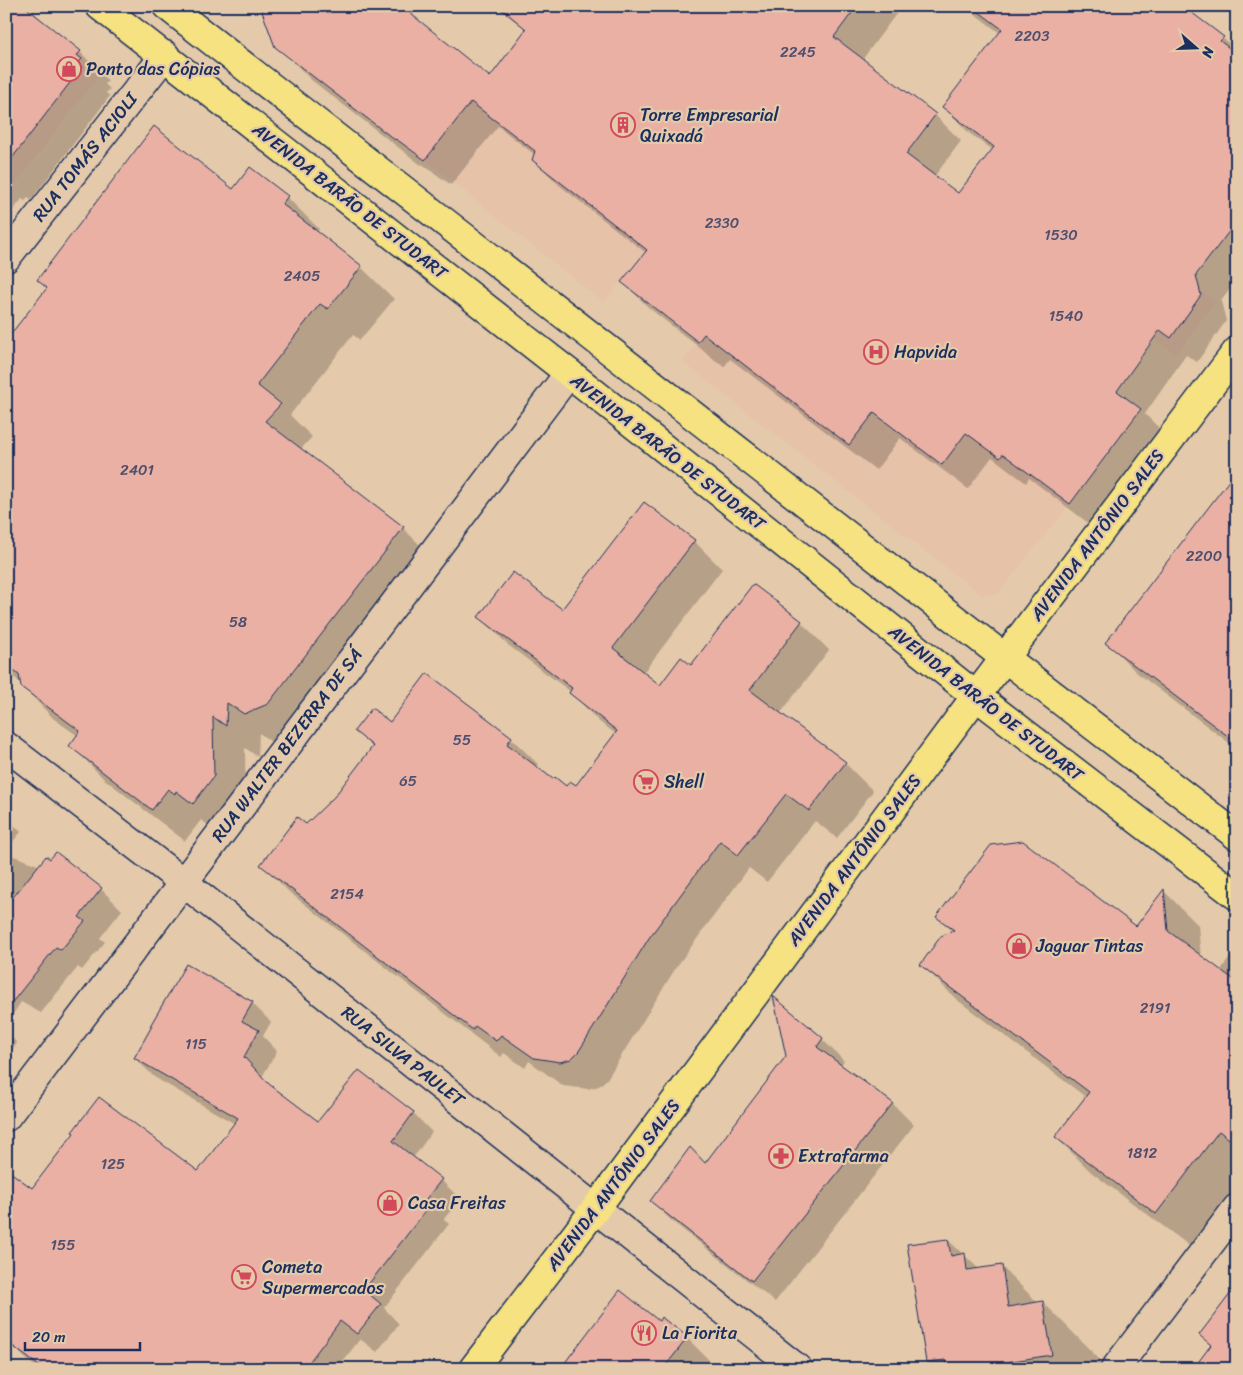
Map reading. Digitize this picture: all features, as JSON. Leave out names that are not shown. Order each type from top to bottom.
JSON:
[{"type":"main road","name":"AVENIDA BARÃO DE STUDART","points":[[100,6],[569,373],[976,696],[1237,896]]},
{"type":"main road","points":[[183,11],[1004,658],[1237,836]]},
{"type":"main road","name":"AVENIDA ANTÔNIO SALES","points":[[473,1369],[596,1208],[1004,658],[1237,351]]},
{"type":"street","name":"RUA TOMÁS ACIOLI","points":[[6,258],[164,55]]},
{"type":"street","name":"RUA WALTER BEZERRA DE SÁ","points":[[6,1117],[569,373]]},
{"type":"street","name":"RUA SILVA PAULET","points":[[6,746],[183,882],[798,1369]]},
{"type":"street","points":[[1115,1369],[1237,1208]]},
{"type":"shaded area","name":"Torre Empresarial Quixadá","points":[[544,6],[772,89],[604,303],[425,160]]},
{"type":"shaded area","points":[[33,13],[104,70],[6,197],[6,49]]},
{"type":"shaded area","name":"Hapvida","points":[[1000,139],[1216,302],[1176,355],[1143,332],[976,290],[1141,409],[1070,504],[997,595],[981,595],[682,362],[820,187],[906,154],[958,193]]},
{"type":"building","points":[[6,6],[24,6],[81,51],[77,55],[82,59],[78,63],[82,67],[6,166]]},
{"type":"building","points":[[260,6],[401,6],[490,77],[526,29],[498,6],[857,6],[834,37],[936,114],[906,154],[958,193],[994,147],[942,107],[1002,29],[971,6],[1183,6],[1224,37],[1220,41],[1237,54],[1237,221],[1196,275],[1201,295],[1171,338],[1160,330],[1117,391],[1141,409],[1070,504],[1003,454],[1000,458],[966,433],[942,465],[874,413],[849,445],[704,334],[698,342],[621,282],[647,250],[532,160],[535,151],[471,102],[425,160],[395,140],[275,47]]},
{"type":"building","points":[[154,126],[233,189],[250,167],[288,196],[282,204],[362,266],[328,309],[320,304],[257,385],[281,404],[265,421],[404,527],[268,704],[244,714],[227,703],[226,726],[213,717],[214,776],[193,804],[176,791],[175,794],[168,789],[152,810],[69,746],[80,731],[21,687],[19,675],[6,665],[6,340],[47,288],[37,280]]},
{"type":"building","points":[[1237,470],[1237,743],[1105,643]]},
{"type":"building","points":[[644,502],[695,540],[613,648],[660,685],[681,657],[691,665],[753,584],[802,621],[750,690],[846,762],[809,811],[786,794],[738,855],[720,841],[649,938],[579,1051],[571,1059],[560,1062],[534,1058],[501,1035],[496,1041],[475,1026],[473,1030],[260,865],[297,817],[306,824],[334,797],[373,746],[354,731],[372,708],[390,722],[427,673],[512,737],[507,744],[553,779],[555,777],[566,786],[570,781],[576,785],[617,731],[569,693],[572,688],[478,617],[513,572],[562,609]]},
{"type":"building","points":[[1023,841],[1136,926],[1164,889],[1168,931],[1237,982],[1237,1145],[1219,1131],[1156,1214],[1055,1137],[1089,1092],[920,965],[941,936],[954,930],[936,917],[991,845]]},
{"type":"building","points":[[56,852],[102,888],[79,917],[85,921],[61,950],[56,947],[6,1010],[6,906],[46,856],[50,859]]},
{"type":"building","points":[[186,964],[253,1002],[242,1021],[259,1030],[244,1057],[269,1084],[318,1121],[359,1070],[414,1112],[393,1141],[442,1179],[426,1199],[431,1204],[364,1290],[381,1304],[357,1334],[340,1321],[304,1369],[43,1369],[6,1341],[6,1169],[32,1188],[99,1097],[198,1171],[238,1118],[134,1058]]},
{"type":"building","name":"Extrafarma","points":[[773,996],[823,1038],[817,1047],[893,1103],[752,1281],[650,1201],[690,1147],[705,1163],[786,1056]]},
{"type":"building","points":[[948,1239],[951,1256],[965,1253],[967,1270],[1002,1265],[1008,1307],[1043,1301],[1052,1355],[960,1369],[948,1369],[946,1360],[926,1362],[907,1244]]},
{"type":"building","points":[[1237,1285],[1237,1369],[1193,1369],[1211,1345],[1199,1335]]},
{"type":"building","points":[[620,1290],[659,1321],[661,1317],[688,1337],[663,1369],[560,1369]]},
{"type":"place","name":"Ponto das Cópias","points":[[69,69]]},
{"type":"place","name":"Torre Empresarial Quixadá","points":[[623,125]]},
{"type":"place","name":"Hapvida","points":[[876,352]]},
{"type":"place","name":"Shell","points":[[646,782]]},
{"type":"place","name":"Jaguar Tintas","points":[[1019,946]]},
{"type":"place","name":"Extrafarma","points":[[781,1156]]},
{"type":"place","name":"Casa Freitas","points":[[390,1203]]},
{"type":"place","name":"Cometa Supermercados","points":[[244,1277]]},
{"type":"place","name":"La Fiorita","points":[[644,1333]]}]
